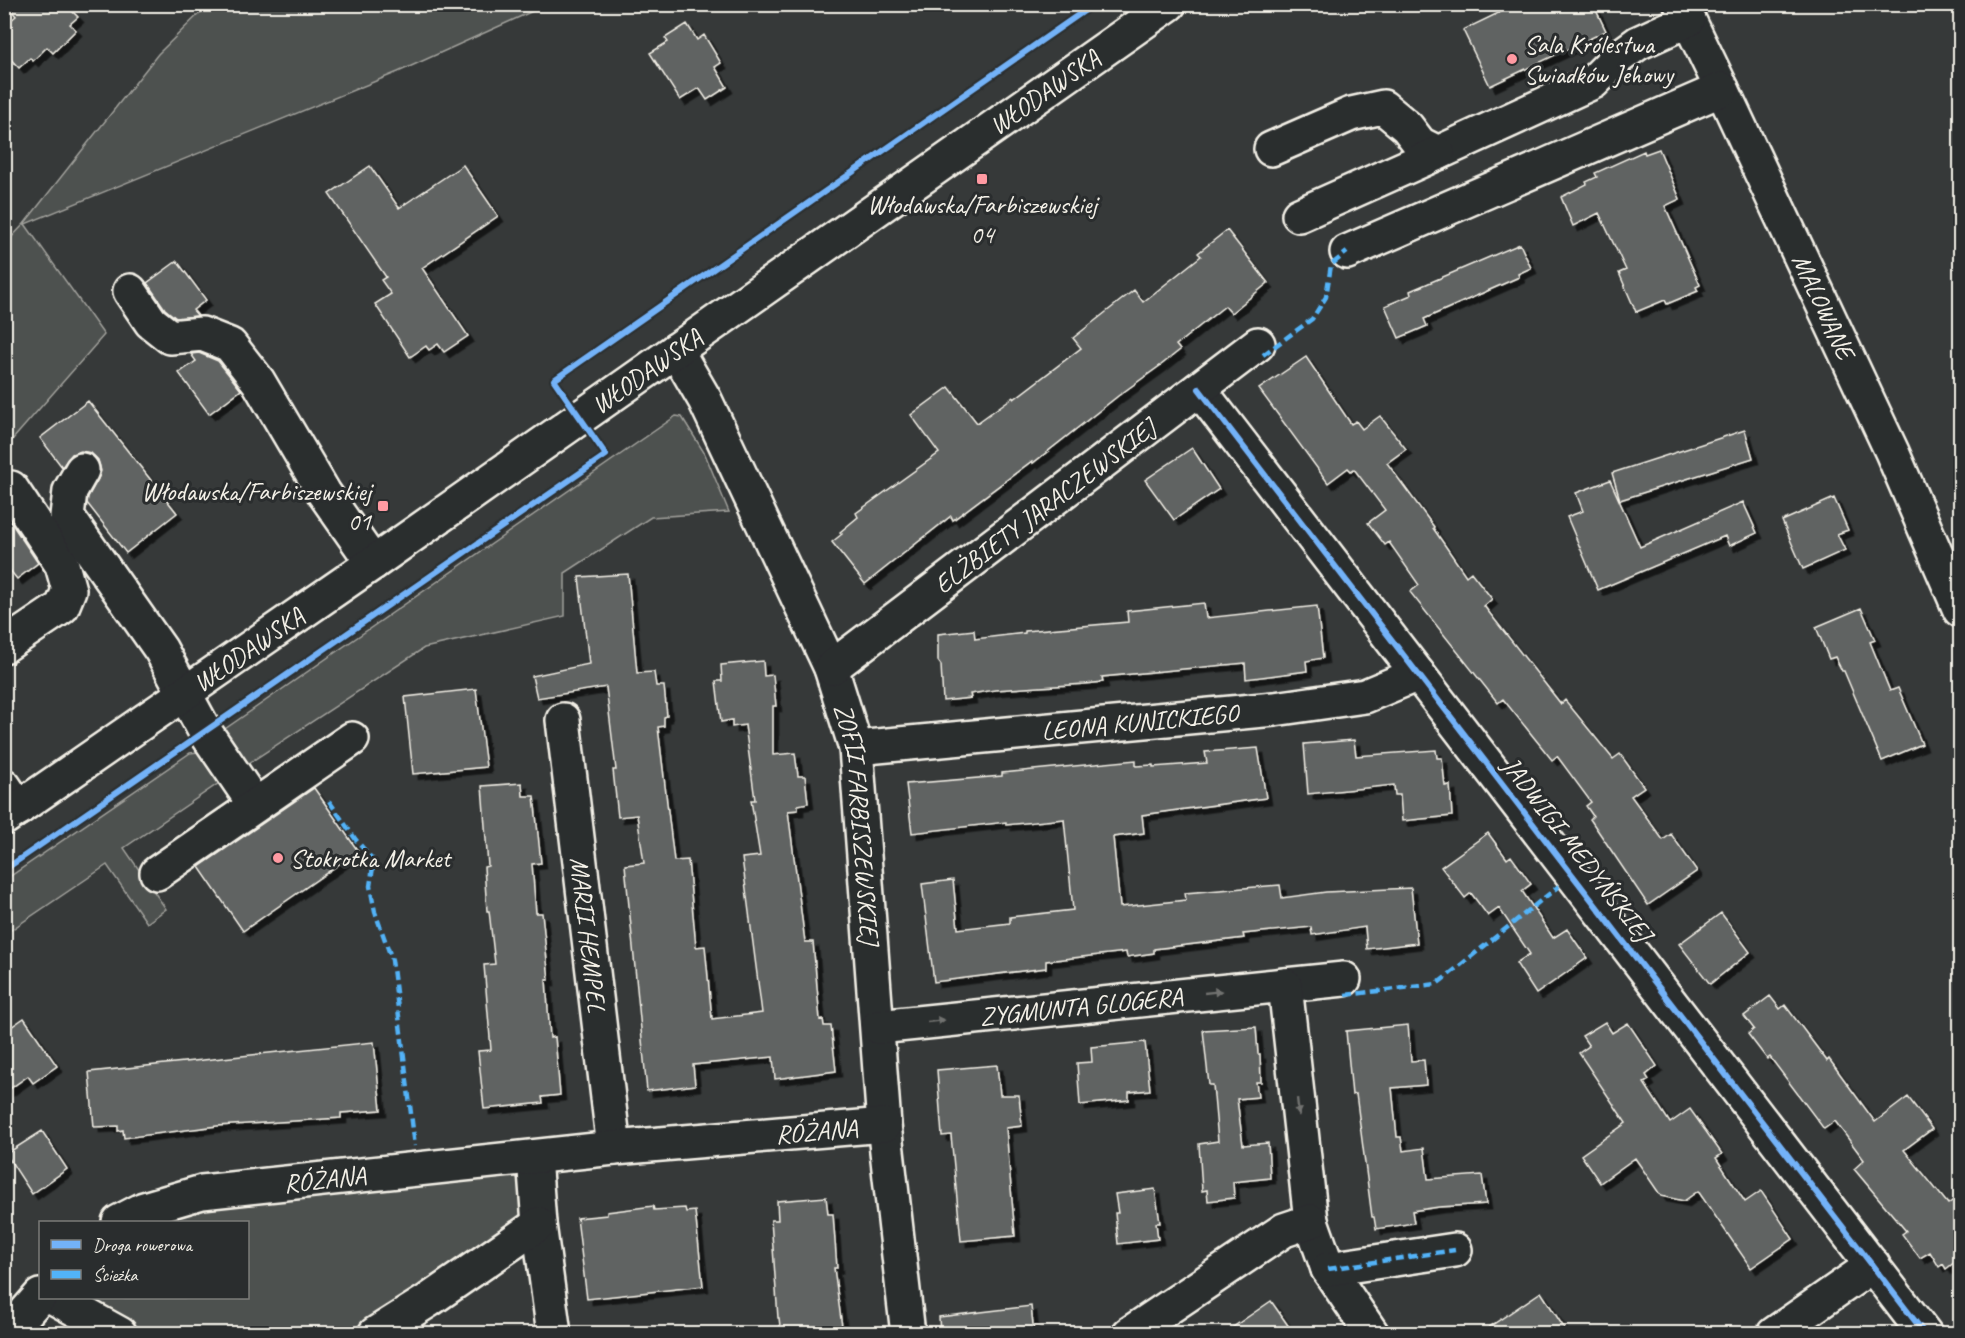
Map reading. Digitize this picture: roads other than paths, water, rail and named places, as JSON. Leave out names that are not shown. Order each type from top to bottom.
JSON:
[{"type":"street","name":"WŁODAWSKA","points":[[9,804],[184,693],[373,563],[1169,4]]},
{"type":"street","name":"MALOWANE","points":[[1684,12],[1892,452],[1960,610]]},
{"type":"street","points":[[1299,215],[1593,82],[1617,59],[1684,12]]},
{"type":"street","points":[[1347,252],[1722,89]]},
{"type":"street","points":[[1270,149],[1351,114],[1383,107],[1407,127],[1420,144],[1438,153]]},
{"type":"street","points":[[129,291],[151,322],[170,337],[202,334],[230,345],[258,381],[324,493],[373,563]]},
{"type":"street","name":"ELŻBIETY JARACZEWSKIEJ","points":[[831,669],[1258,344]]},
{"type":"street","name":"ZOFII FARBISZEWSKIEJ","points":[[676,350],[705,400],[831,669],[856,748],[884,1125],[908,1334]]},
{"type":"street","name":"JADWIGI MEDYŃSKIEJ","points":[[1199,389],[1925,1334]]},
{"type":"street","points":[[82,470],[70,491],[67,516],[161,650],[206,733],[255,805]]},
{"type":"street","points":[[4,646],[63,607],[69,590],[62,565],[11,488]]},
{"type":"street","name":"LEONA KUNICKIEGO","points":[[856,748],[1274,709],[1365,696],[1418,674]]},
{"type":"street","name":"MARII HEMPEL","points":[[563,720],[614,1148]]},
{"type":"street","points":[[157,873],[352,739]]},
{"type":"street","name":"ZYGMUNTA GLOGERA","points":[[878,1027],[1344,979]]},
{"type":"street","points":[[1285,985],[1311,1221],[1328,1269],[1372,1334]]},
{"type":"street","name":"RÓŻANA","points":[[121,1221],[144,1209],[202,1192],[614,1148],[884,1125]]},
{"type":"street","points":[[534,1157],[539,1224],[554,1334]]},
{"type":"street","points":[[1129,1334],[1284,1230],[1311,1221]]},
{"type":"street","points":[[375,1334],[429,1300],[539,1224]]},
{"type":"street","points":[[1328,1269],[1455,1250]]},
{"type":"street","points":[[1774,1334],[1872,1265]]},
{"type":"street","points":[[7,1334],[39,1297]]},
{"type":"street","points":[[57,1299],[120,1334]]},
{"type":"place","name":"Sala Królestwa Swiadków Jehowy","points":[[1512,59]]},
{"type":"place","name":"Włodawska/Farbiszewskiej 04","points":[[982,179]]},
{"type":"place","name":"Włodawska/Farbiszewskiej 01","points":[[383,506]]},
{"type":"place","name":"Stokrotka Market","points":[[278,858]]}]
